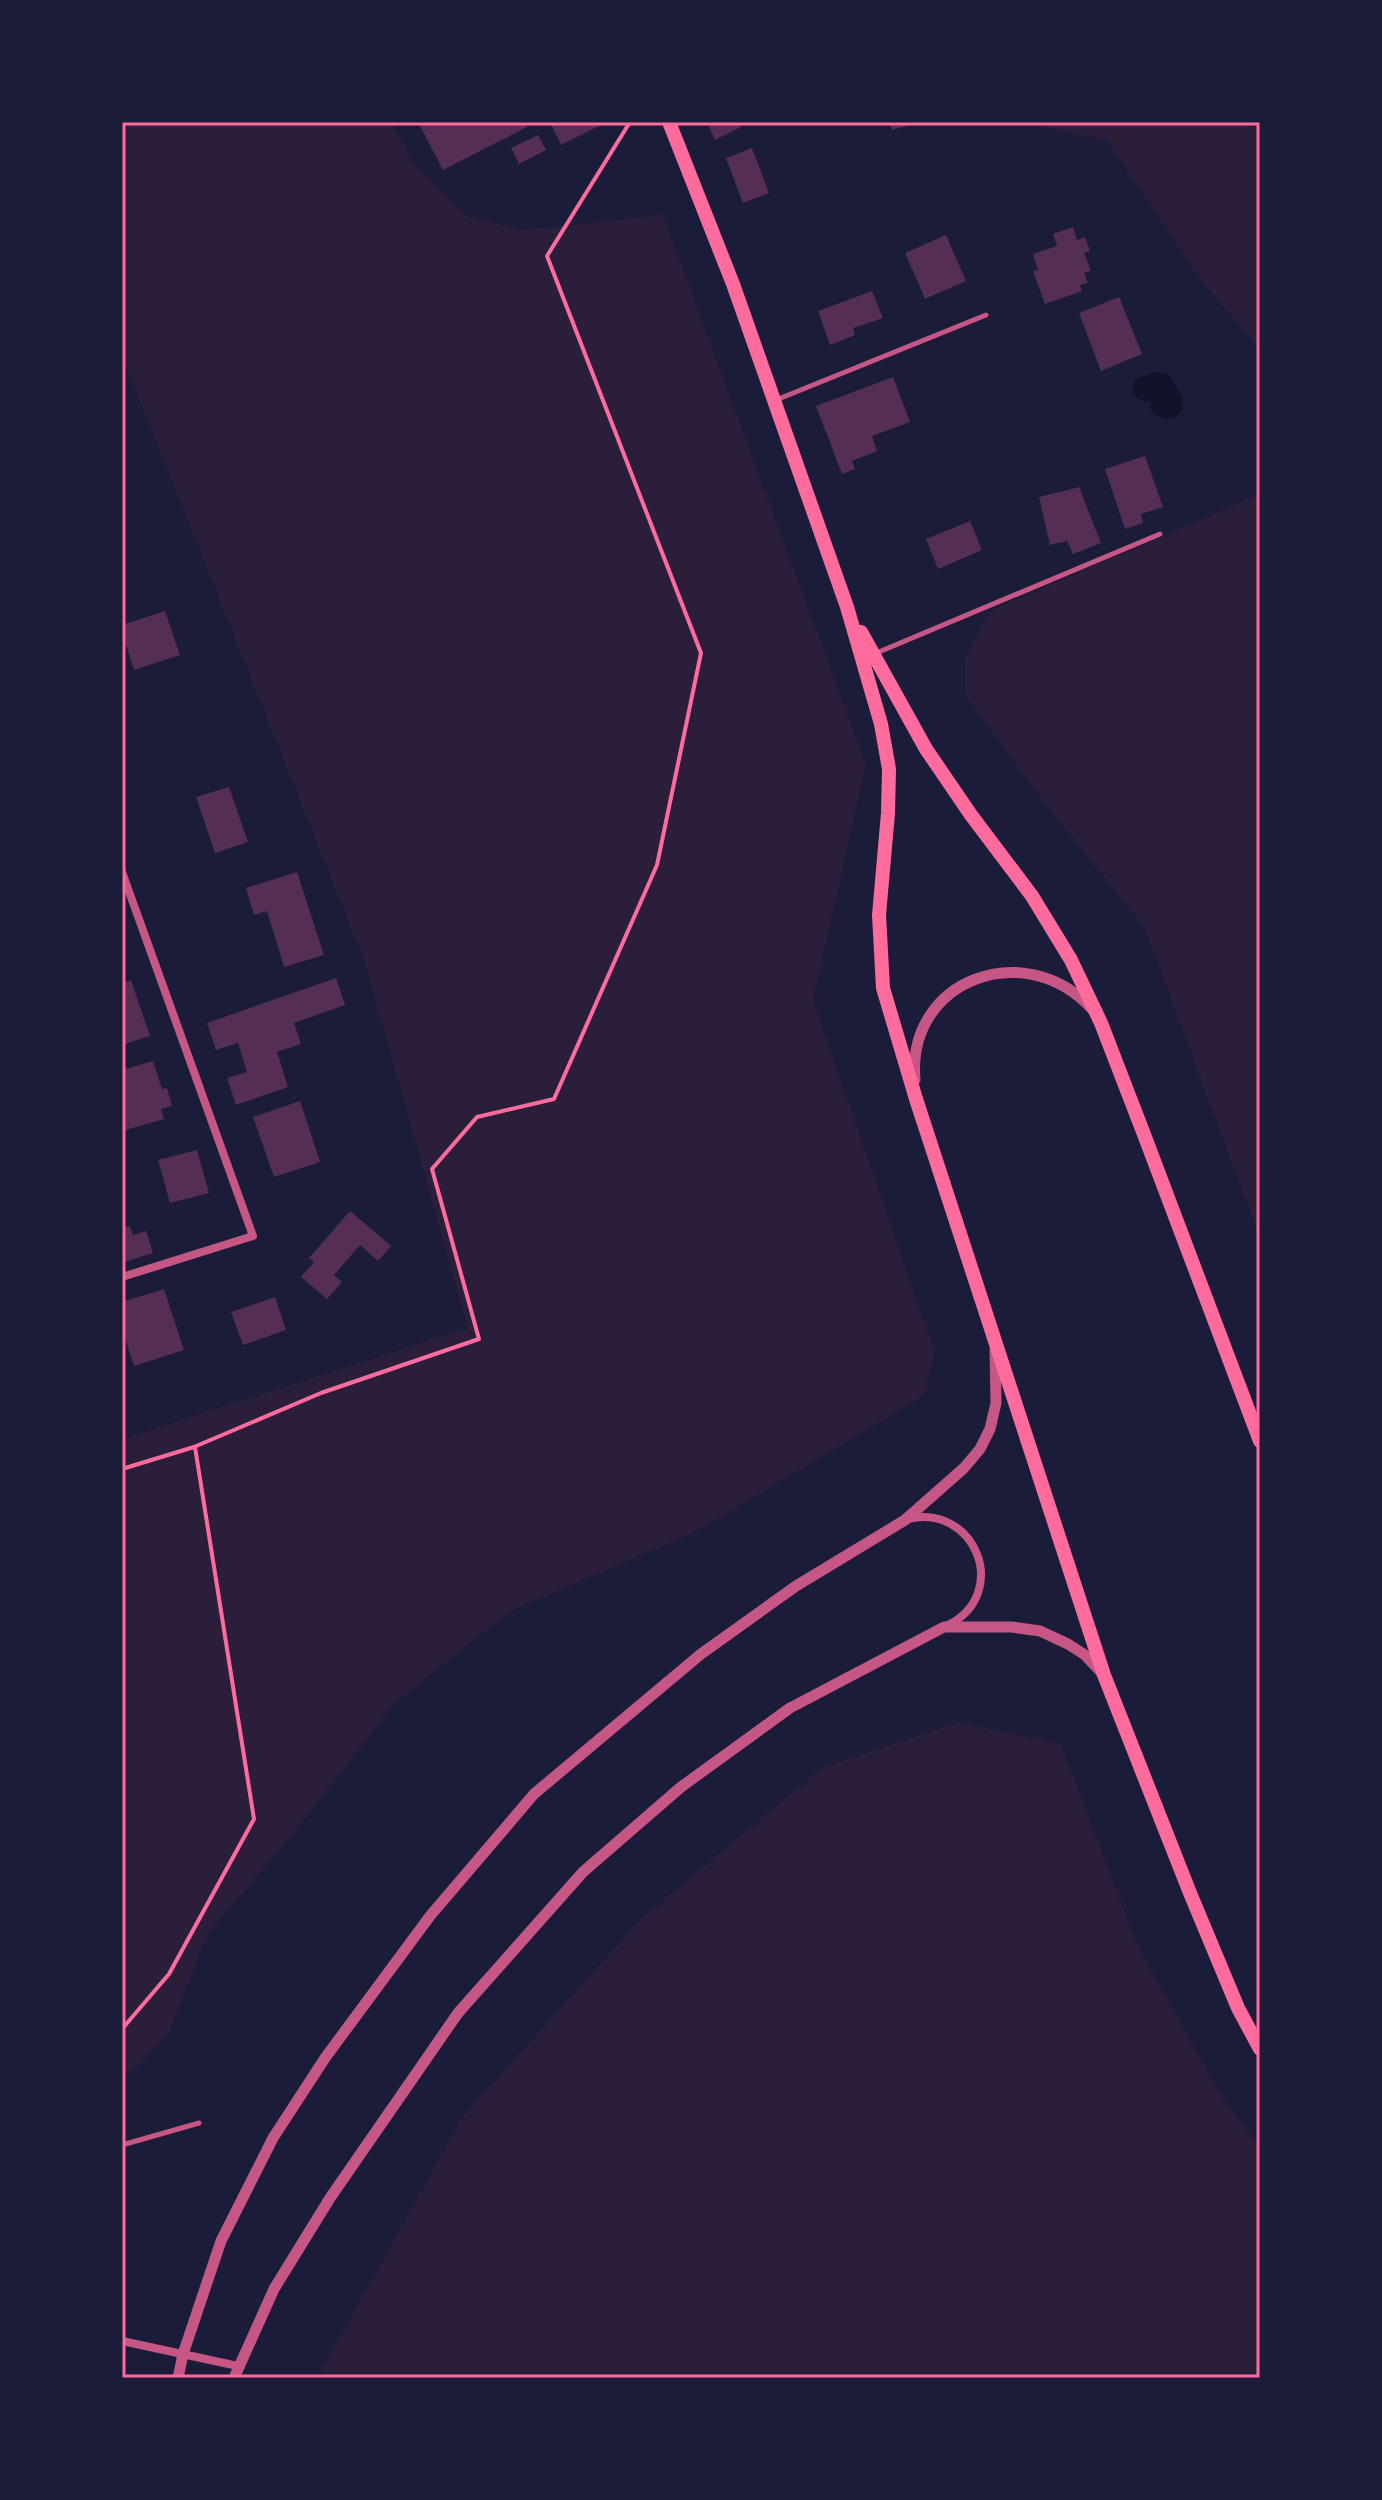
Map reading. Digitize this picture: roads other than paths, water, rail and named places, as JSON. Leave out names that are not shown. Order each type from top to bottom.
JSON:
[{"type":"main road","points":[[669,122],[733,284],[847,607],[881,724],[889,769],[879,915],[883,988],[916,1099],[1104,1675],[1190,1893],[1238,2008],[1260,2049]]},
{"type":"main road","points":[[847,607],[926,749],[1032,896],[1071,960],[1101,1023],[1260,1441]]},
{"type":"street","points":[[122,872],[253,1236],[122,1277]]},
{"type":"street","points":[[916,1099],[915,1053],[928,1020],[950,994],[980,977],[1015,971],[1049,977],[1079,995],[1101,1023]]},
{"type":"street","points":[[178,2378],[183,2354],[221,2241],[273,2138],[325,2058],[430,1916],[534,1794],[701,1654],[796,1586],[905,1520],[964,1468],[980,1449],[990,1429],[996,1403],[994,1341]]},
{"type":"street","points":[[122,2341],[183,2354],[236,2372],[274,2289],[330,2198],[458,2013],[583,1872],[681,1787],[790,1708],[964,1615],[977,1595],[981,1572],[980,1560],[969,1539],[951,1523],[929,1517],[905,1520]]},
{"type":"street","points":[[944,1627],[1012,1627],[1040,1631],[1085,1655],[1104,1675]]},
{"type":"street","points":[[1238,2008],[1260,2036]]},
{"type":"lane","points":[[774,401],[986,315]]},
{"type":"lane","points":[[873,654],[1160,534]]},
{"type":"lane","points":[[122,2145],[199,2123]]}]
